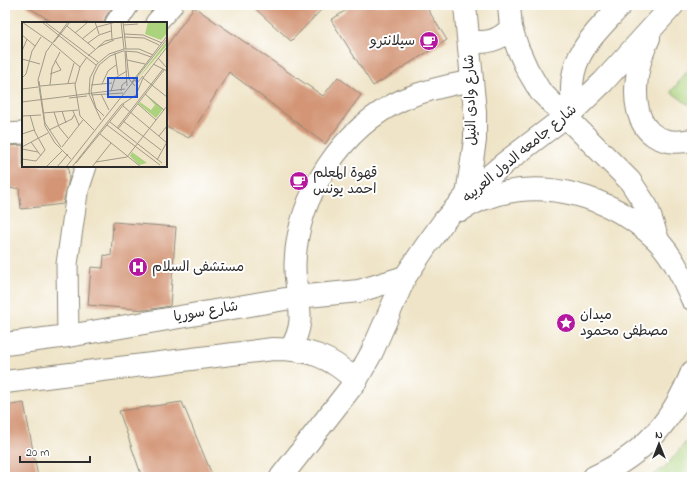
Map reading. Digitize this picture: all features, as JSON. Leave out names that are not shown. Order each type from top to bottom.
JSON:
[{"type":"street","points":[[117,22],[128,5]]},
{"type":"street","points":[[157,22],[172,5]]},
{"type":"street","name":"شارع وادى النيل","points":[[465,5],[472,81],[475,140],[467,195]]},
{"type":"street","points":[[509,5],[511,28],[524,62],[540,90],[570,113],[630,181],[647,207],[658,240]]},
{"type":"street","points":[[570,113],[571,82],[578,57],[584,46],[621,5]]},
{"type":"street","points":[[667,12],[648,40],[638,70],[635,100],[638,114],[644,126],[654,135],[666,141],[680,143],[692,140]]},
{"type":"street","name":"شارع جامعه الدول العربيه","points":[[281,477],[356,381],[372,352],[405,277],[449,216],[467,195],[506,162],[570,113],[603,82],[667,12]]},
{"type":"street","points":[[469,41],[478,43],[496,40],[511,28]]},
{"type":"street","points":[[290,349],[297,337],[301,324],[297,297],[295,263],[301,224],[310,198],[325,169],[345,142],[372,118],[403,100],[436,87],[472,81]]},
{"type":"street","points":[[5,134],[22,133]]},
{"type":"street","points":[[68,336],[67,264],[77,193],[86,167]]},
{"type":"street","points":[[449,216],[483,199],[520,190],[558,190],[595,199],[629,216],[658,240],[681,273],[692,299]]},
{"type":"street","name":"شارع سوريا","points":[[5,344],[68,336],[297,297],[359,291],[405,277]]},
{"type":"street","points":[[5,382],[290,349],[308,351],[326,358],[343,368],[356,381]]},
{"type":"street","points":[[594,477],[615,468],[644,446],[667,420],[682,397],[692,372]]},
{"type":"green space","points":[[692,65],[692,107],[671,92]]},
{"type":"green space","points":[[692,435],[692,477],[651,477],[666,466]]},
{"type":"building","points":[[25,5],[114,5],[106,16],[104,22],[52,22]]},
{"type":"building","points":[[251,5],[326,5],[291,41]]},
{"type":"building","points":[[354,5],[425,5],[447,40],[373,86],[331,20]]},
{"type":"building","points":[[194,7],[323,96],[338,77],[361,95],[325,144],[229,72],[189,138],[167,127],[167,46]]},
{"type":"building","points":[[22,145],[22,167],[68,167],[69,179],[63,204],[21,209],[19,188],[5,189],[5,146]]},
{"type":"building","name":"مستشفى السلام","points":[[113,222],[176,227],[170,306],[146,310],[88,305],[91,267],[103,268],[104,255],[111,256]]},
{"type":"building","points":[[182,402],[213,477],[142,477],[119,411]]},
{"type":"building","points":[[24,403],[38,477],[5,477],[5,406]]},
{"type":"place","name":"سيلانترو","points":[[429,41]]},
{"type":"place","name":"قهوة المعلم احمد يونس","points":[[299,181]]},
{"type":"place","name":"مستشفى السلام","points":[[138,267]]},
{"type":"place","name":"ميدان مصطفى محمود","points":[[566,323]]}]
